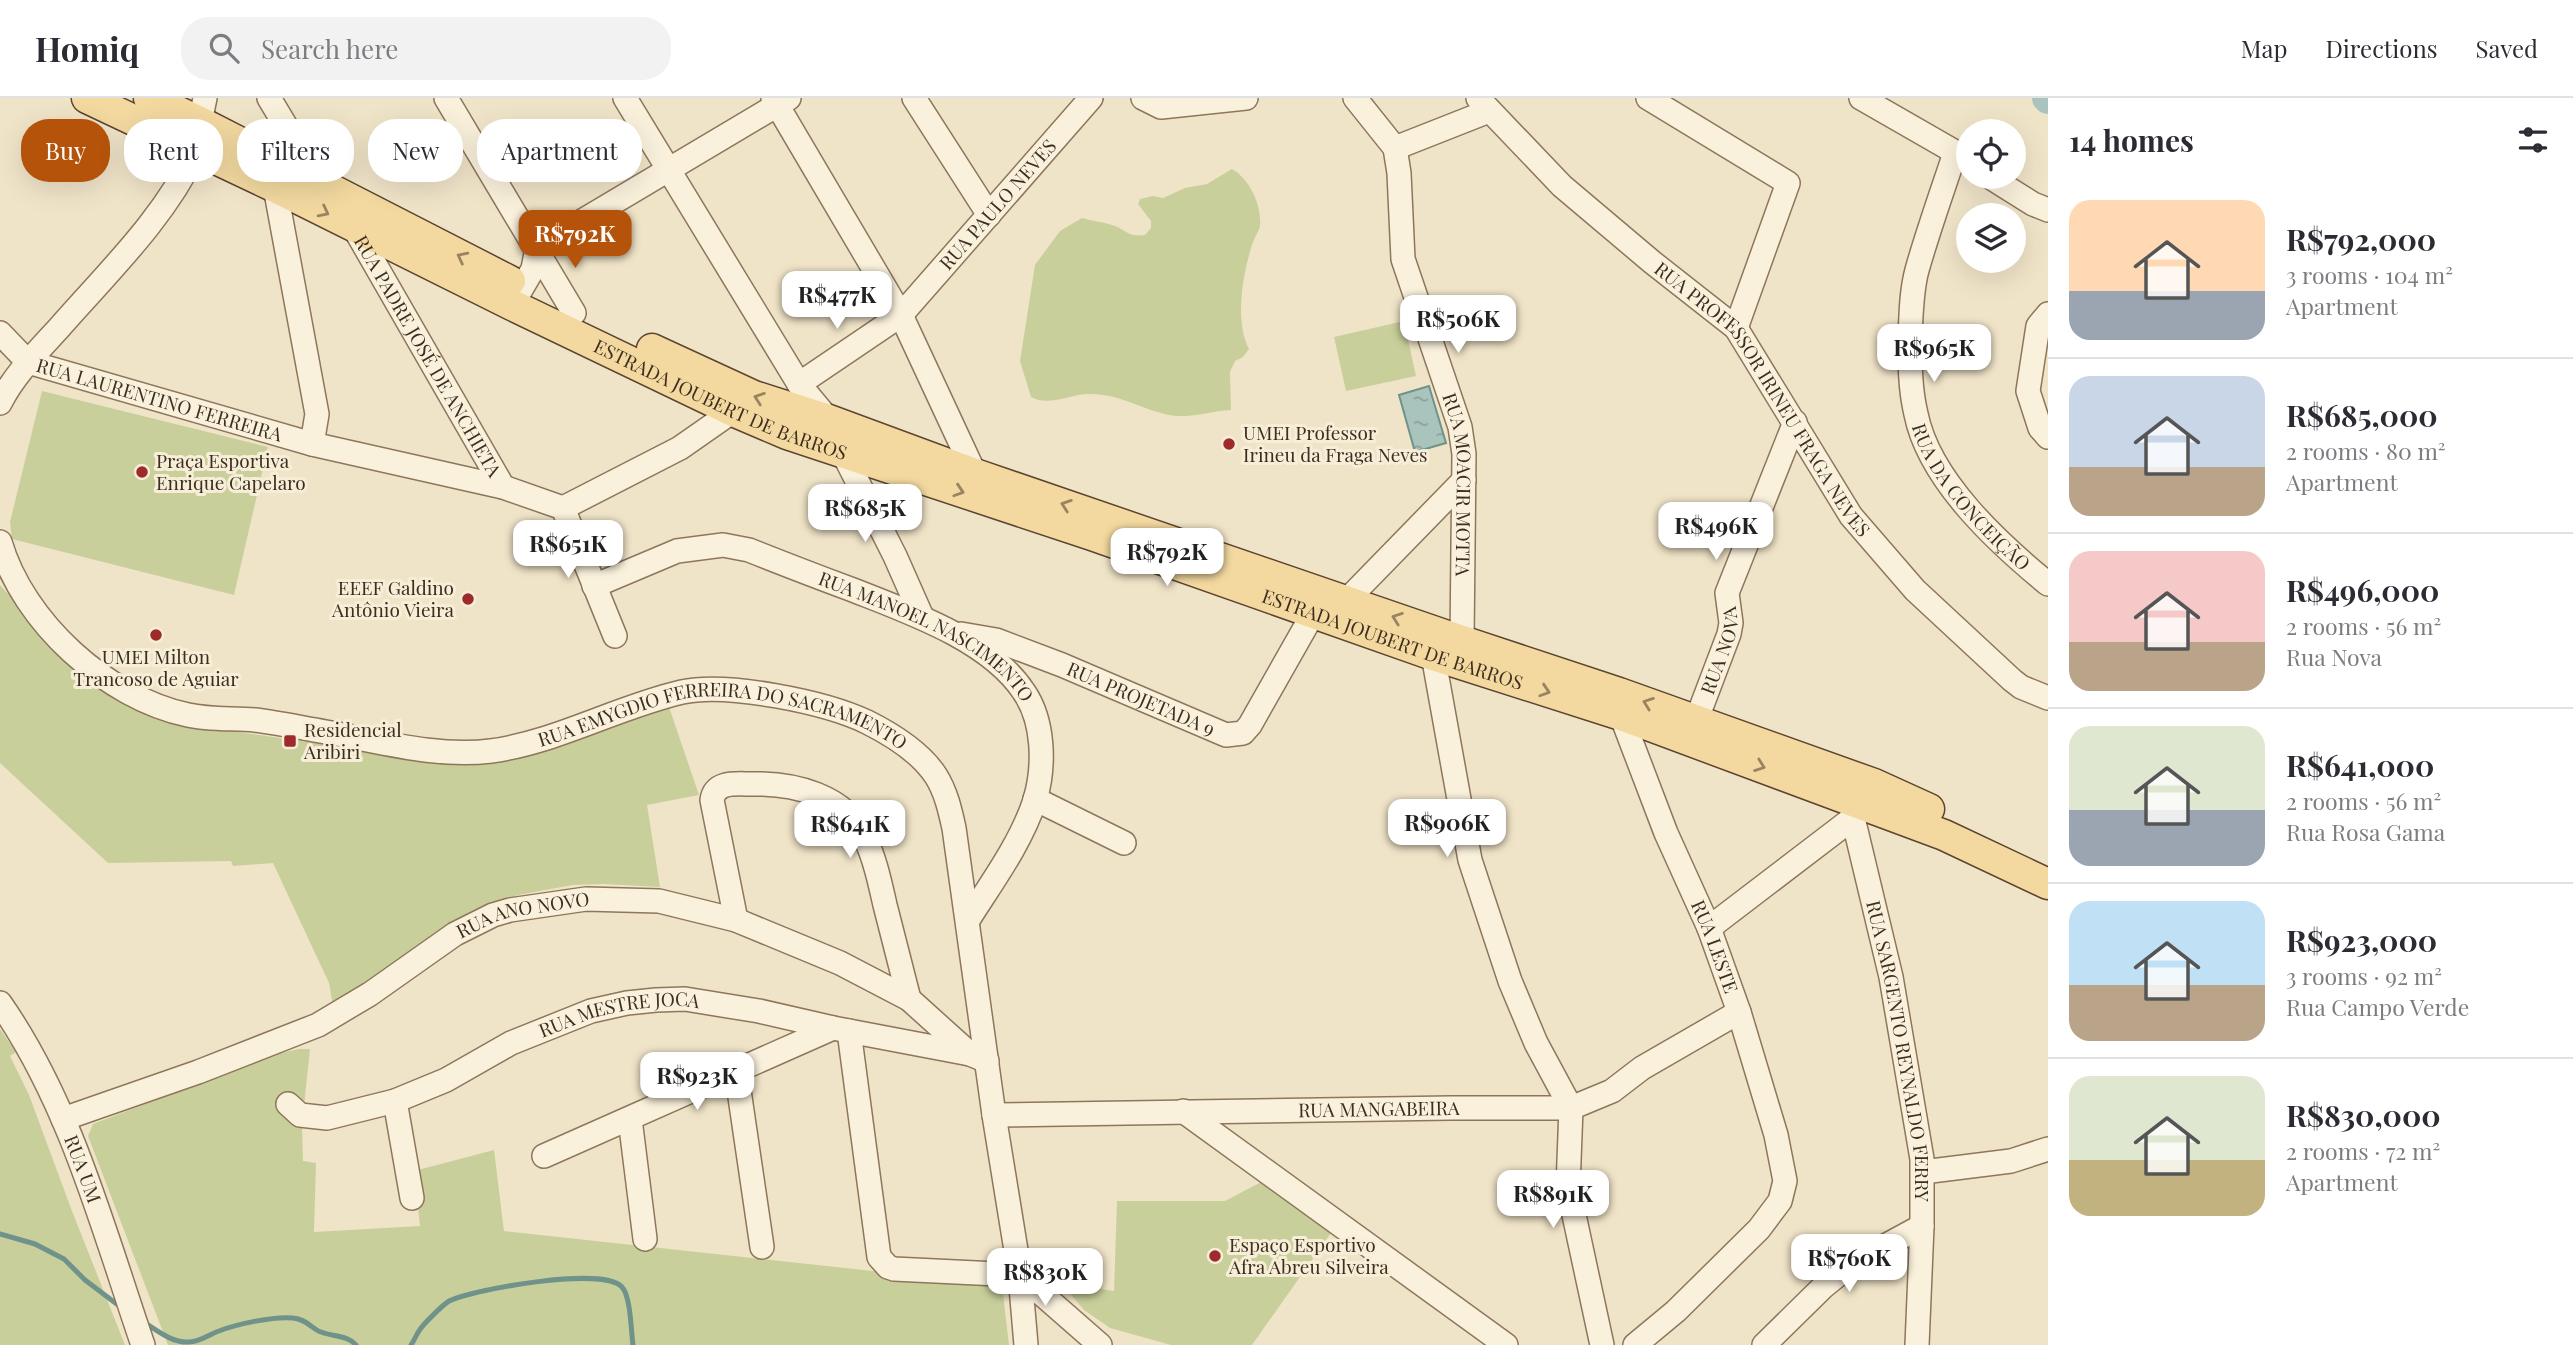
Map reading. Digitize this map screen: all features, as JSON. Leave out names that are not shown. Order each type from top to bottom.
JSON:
[{"type":"main road","name":"ESTRADA JOUBERT DE BARROS","points":[[87,98],[178,119]]},
{"type":"main road","name":"ESTRADA JOUBERT DE BARROS","points":[[149,98],[190,119]]},
{"type":"main road","name":"ESTRADA JOUBERT DE BARROS","points":[[223,135],[320,183],[518,296],[733,411],[788,434],[1314,612],[1433,655],[1621,716],[1852,809],[1944,835],[2048,884]]},
{"type":"main road","name":"ESTRADA JOUBERT DE BARROS","points":[[223,143],[275,187],[353,226],[518,296],[574,313],[754,396],[1619,693],[1874,785],[1957,822],[2048,868]]},
{"type":"street","points":[[446,98],[574,313]]},
{"type":"street","points":[[625,98],[799,384],[828,420]]},
{"type":"street","points":[[914,98],[989,215]]},
{"type":"street","name":"RUA PAULO NEVES","points":[[799,384],[901,315],[1091,98]]},
{"type":"street","points":[[1143,98],[1161,107],[1246,98]]},
{"type":"street","points":[[1355,98],[1395,148],[1484,104]]},
{"type":"street","points":[[1648,98],[1788,183],[1736,327]]},
{"type":"street","points":[[1861,98],[1956,153]]},
{"type":"street","points":[[275,100],[320,183]]},
{"type":"street","points":[[518,296],[533,269],[537,248],[780,100],[901,315],[975,474]]},
{"type":"street","name":"RUA PROFESSOR IRINEU FRAGA NEVES","points":[[1484,104],[1562,186],[1736,327],[1852,516],[1915,590],[2011,680],[2048,698]]},
{"type":"street","name":"RUA MOACIR MOTTA","points":[[1395,148],[1399,173],[1403,259],[1460,427],[1464,454],[1462,641]]},
{"type":"street","name":"RUA DA CONCEIÇÃO","points":[[1956,172],[1917,272],[1912,298],[1910,371],[1916,416],[1930,452],[1951,488],[2012,555],[2048,584]]},
{"type":"street","points":[[0,403],[28,362],[154,220],[180,182]]},
{"type":"street","points":[[275,187],[317,414],[312,444]]},
{"type":"street","points":[[2009,189],[2048,210]]},
{"type":"street","name":"RUA PADRE JOSÉ DE ANCHIETA","points":[[353,226],[503,487]]},
{"type":"street","points":[[2048,314],[2038,326],[2028,391],[2040,428],[2048,437]]},
{"type":"street","name":"RUA LAURENTINO FERREIRA","points":[[0,333],[28,362],[312,444],[503,487],[563,508]]},
{"type":"street","points":[[615,636],[563,508],[680,448],[733,411]]},
{"type":"street","name":"RUA NOVA","points":[[1696,721],[1729,635],[1731,623],[1727,593],[1795,422]]},
{"type":"street","points":[[843,453],[895,556],[922,617]]},
{"type":"street","points":[[1347,600],[1464,480]]},
{"type":"street","name":"RUA EMYGDIO FERREIRA DO SACRAMENTO","points":[[0,542],[7,572],[55,636],[79,658],[132,694],[190,716],[255,720],[435,750],[488,751],[542,739],[639,705],[696,690],[737,691],[835,710],[867,722],[914,752],[936,775],[949,802],[968,920],[979,1057],[994,1115],[1020,1275],[1027,1345]]},
{"type":"street","name":"RUA MANOEL NASCIMENTO","points":[[594,586],[677,551],[723,545],[749,550],[922,617],[994,660],[1025,693],[1039,730],[1041,757],[1035,799],[1014,846],[968,920]]},
{"type":"street","name":"RUA PROJETADA 9","points":[[948,632],[996,640],[1226,735],[1243,733],[1250,725],[1314,612]]},
{"type":"street","points":[[1433,655],[1470,860],[1510,981],[1536,1043],[1571,1108],[1567,1187],[1602,1345]]},
{"type":"street","name":"RUA LESTE","points":[[1621,716],[1666,833],[1709,928],[1738,1012],[1782,1158],[1783,1186],[1780,1201],[1759,1230],[1676,1311],[1635,1345]]},
{"type":"street","points":[[736,920],[713,794],[719,787],[760,784],[795,786],[828,799],[851,817],[864,836],[876,868],[909,999]]},
{"type":"street","points":[[1035,799],[1124,843]]},
{"type":"street","points":[[1709,928],[1852,809]]},
{"type":"street","name":"RUA SARGENTO REYNALDO FERRY","points":[[1852,809],[1898,1009],[1923,1172],[1917,1345]]},
{"type":"street","name":"RUA ANO NOVO","points":[[63,1119],[198,1072],[318,1025],[370,994],[455,934],[493,915],[565,901],[659,901],[736,920],[841,963],[909,999],[979,1057]]},
{"type":"street","name":"RUA MESTRE JOCA","points":[[288,1104],[300,1115],[327,1118],[395,1101],[446,1080],[511,1043],[591,1011],[627,1003],[685,999],[759,1011],[979,1057]]},
{"type":"street","name":"RUA UM","points":[[0,1003],[42,1073],[63,1119],[88,1182],[143,1345]]},
{"type":"street","name":"RUA MANGABEIRA","points":[[994,1115],[1571,1108],[1612,1091],[1642,1068],[1738,1012]]},
{"type":"street","points":[[544,1156],[736,1070],[841,1030],[879,1258],[894,1269],[1020,1275],[1100,1345]]},
{"type":"street","points":[[736,1070],[762,1247]]},
{"type":"street","points":[[395,1101],[412,1198]]},
{"type":"street","points":[[1183,1111],[1506,1345]]},
{"type":"street","points":[[630,1119],[645,1239]]},
{"type":"street","points":[[1923,1172],[2011,1161],[2048,1149]]},
{"type":"street","points":[[1764,1345],[1823,1287],[1850,1265],[1922,1226]]},
{"type":"green space","points":[[1232,169],[1249,186],[1257,202],[1260,218],[1246,267],[1242,296],[1242,324],[1249,349],[1243,357],[1235,361],[1230,372],[1231,410],[1177,416],[1102,395],[1089,394],[1045,401],[1031,397],[1020,361],[1035,265],[1060,231],[1082,218],[1112,225],[1130,234],[1145,235],[1151,228],[1151,221],[1138,204],[1140,199],[1153,196],[1163,198],[1185,188],[1207,184]]},
{"type":"green space","points":[[1404,321],[1416,376],[1346,391],[1334,337]]},
{"type":"green space","name":"Praça Esportiva Enrique Capelaro","points":[[42,391],[268,447],[234,595],[12,539],[10,522]]},
{"type":"green space","points":[[0,585],[48,640],[203,727],[449,762],[484,764],[502,762],[539,751],[668,704],[699,795],[647,805],[660,887],[573,885],[518,895],[478,912],[333,1006],[329,983],[273,863],[233,866],[231,861],[108,863],[0,763]]},
{"type":"green space","points":[[0,1029],[16,1052],[10,1056],[29,1095],[125,1345],[0,1345]]},
{"type":"green space","points":[[310,1049],[302,1125],[303,1161],[316,1163],[314,1232],[420,1226],[414,1171],[494,1150],[504,1231],[1002,1285],[1009,1345],[168,1345],[88,1136],[93,1124],[276,1054]]},
{"type":"green space","name":"Espaço Esportivo Afra Abreu Silveira","points":[[1265,1180],[1333,1230],[1252,1345],[1171,1345],[1110,1328],[1084,1310],[1061,1283],[1114,1291],[1117,1201],[1225,1201]]},
{"type":"water","points":[[1429,386],[1446,443],[1415,452],[1399,395]]},
{"type":"waterway","points":[[0,1234],[35,1244],[64,1259],[85,1280],[122,1308]]},
{"type":"waterway","points":[[411,1345],[424,1324],[449,1301],[510,1286],[566,1279],[610,1281],[622,1287],[629,1306],[633,1345]]},
{"type":"waterway","points":[[145,1323],[171,1339],[189,1342],[245,1323],[293,1318],[321,1332],[349,1339],[356,1345]]},
{"type":"place","name":"UMEI Professor Irineu da Fraga Neves","points":[[1229,444]]},
{"type":"place","name":"Praça Esportiva Enrique Capelaro","points":[[142,472]]},
{"type":"place","name":"EEEF Galdino Antônio Vieira","points":[[468,599]]},
{"type":"place","name":"UMEI Milton Trancoso de Aguiar","points":[[156,635]]},
{"type":"place","name":"Residencial Aribiri","points":[[290,741]]},
{"type":"place","name":"Espaço Esportivo Afra Abreu Silveira","points":[[1215,1256]]}]
